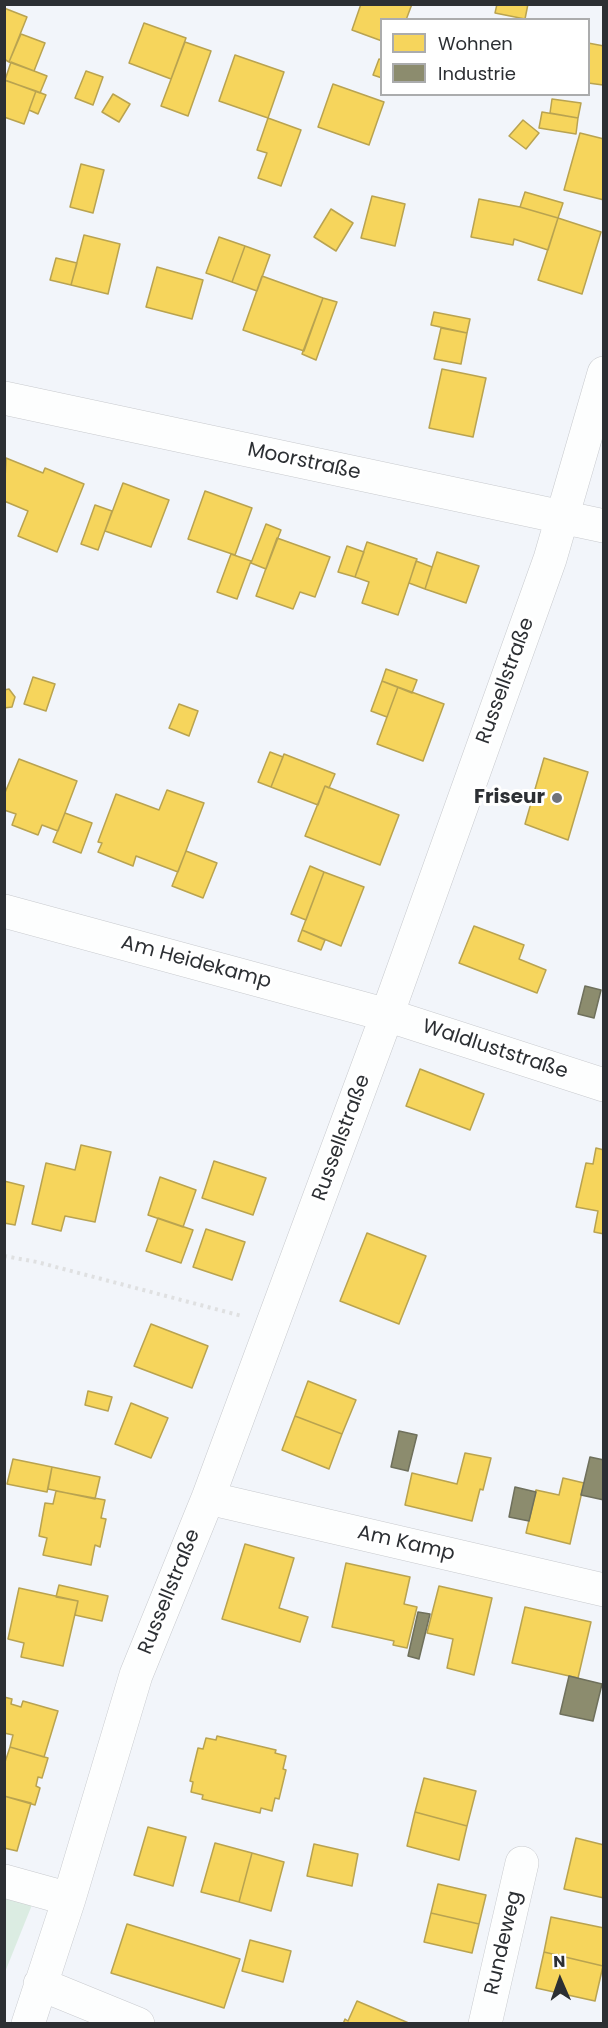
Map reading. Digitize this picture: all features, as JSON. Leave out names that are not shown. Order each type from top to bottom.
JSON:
[{"type":"street","name":"Russellstraße","points":[[28,2024],[69,1899],[136,1675],[208,1498],[387,1015],[550,559],[603,373]]},
{"type":"street","name":"Moorstraße","points":[[4,398],[603,525]]},
{"type":"street","name":"Am Heidekamp","points":[[4,911],[387,1015]]},
{"type":"street","name":"Waldluststraße","points":[[387,1015],[603,1085]]},
{"type":"street","name":"Am Kamp","points":[[208,1498],[603,1590]]},
{"type":"street","name":"Rundeweg","points":[[485,2024],[522,1863]]},
{"type":"street","points":[[4,1881],[69,1899]]},
{"type":"street","points":[[40,1984],[138,2024]]},
{"type":"path","points":[[4,1256],[37,1262],[273,1324]]},
{"type":"shaded area","points":[[5,1875],[40,1885],[5,1972]]},
{"type":"building: Wohnen","points":[[361,4],[412,4],[407,18],[380,18],[380,40],[352,30]]},
{"type":"building: Wohnen","points":[[497,4],[528,4],[525,18],[495,13]]},
{"type":"building: Wohnen","points":[[4,8],[27,17],[9,62],[4,59]]},
{"type":"building: Wohnen","points":[[144,23],[186,38],[171,79],[129,63]]},
{"type":"building: Wohnen","points":[[21,34],[45,43],[34,71],[9,62]]},
{"type":"building: Wohnen","points":[[185,42],[211,51],[188,116],[161,106]]},
{"type":"building: Wohnen","points":[[590,43],[604,46],[604,90],[603,85],[590,83]]},
{"type":"building: Wohnen","points":[[235,55],[284,72],[268,118],[219,101]]},
{"type":"building: Wohnen","points":[[379,59],[380,59],[380,77],[373,75]]},
{"type":"building: Wohnen","points":[[11,62],[47,76],[40,93],[5,80]]},
{"type":"building: Wohnen","points":[[86,71],[103,77],[93,105],[75,98]]},
{"type":"building: Wohnen","points":[[4,80],[36,91],[24,124],[4,117]]},
{"type":"building: Wohnen","points":[[333,84],[384,102],[369,145],[318,127]]},
{"type":"building: Wohnen","points":[[36,91],[46,95],[38,114],[29,110]]},
{"type":"building: Wohnen","points":[[113,94],[130,104],[119,122],[102,112]]},
{"type":"building: Wohnen","points":[[552,99],[581,103],[578,118],[550,113]]},
{"type":"building: Wohnen","points":[[542,112],[578,118],[576,134],[539,128]]},
{"type":"building: Wohnen","points":[[268,118],[301,130],[281,186],[258,178],[267,153],[257,150]]},
{"type":"building: Wohnen","points":[[523,120],[539,133],[526,149],[509,136]]},
{"type":"building: Wohnen","points":[[580,133],[604,139],[604,200],[564,190]]},
{"type":"building: Wohnen","points":[[81,164],[104,170],[93,213],[70,207]]},
{"type":"building: Wohnen","points":[[525,192],[563,203],[558,218],[520,207]]},
{"type":"building: Wohnen","points":[[372,196],[405,204],[395,246],[361,238]]},
{"type":"building: Wohnen","points":[[479,199],[520,207],[558,218],[548,250],[514,239],[513,245],[471,237]]},
{"type":"building: Wohnen","points":[[331,209],[353,223],[336,251],[314,237]]},
{"type":"building: Wohnen","points":[[558,218],[601,232],[582,294],[538,280]]},
{"type":"building: Wohnen","points":[[84,235],[120,244],[108,294],[71,285]]},
{"type":"building: Wohnen","points":[[219,237],[245,246],[232,282],[206,273]]},
{"type":"building: Wohnen","points":[[245,246],[270,255],[257,291],[232,282]]},
{"type":"building: Wohnen","points":[[56,258],[77,263],[71,285],[50,280]]},
{"type":"building: Wohnen","points":[[157,267],[203,280],[192,319],[146,307]]},
{"type":"building: Wohnen","points":[[262,276],[323,298],[304,351],[243,330]]},
{"type":"building: Wohnen","points":[[323,298],[337,302],[316,360],[302,354]]},
{"type":"building: Wohnen","points":[[434,312],[470,319],[467,333],[431,325]]},
{"type":"building: Wohnen","points":[[441,328],[467,333],[461,364],[434,359]]},
{"type":"building: Wohnen","points":[[442,369],[486,378],[473,437],[429,428]]},
{"type":"building: Wohnen","points":[[6,458],[43,473],[45,468],[84,484],[57,552],[18,536],[28,511],[4,501]]},
{"type":"building: Wohnen","points":[[123,483],[169,500],[151,547],[105,531]]},
{"type":"building: Wohnen","points":[[205,491],[252,508],[235,555],[188,539]]},
{"type":"building: Wohnen","points":[[95,505],[112,511],[98,550],[81,544]]},
{"type":"building: Wohnen","points":[[266,524],[281,530],[266,569],[251,563]]},
{"type":"building: Wohnen","points":[[277,538],[330,557],[315,597],[300,592],[293,609],[256,596]]},
{"type":"building: Wohnen","points":[[367,542],[417,559],[398,615],[362,603],[369,582],[355,577]]},
{"type":"building: Wohnen","points":[[347,546],[364,552],[355,577],[338,572]]},
{"type":"building: Wohnen","points":[[437,552],[479,566],[466,603],[425,589]]},
{"type":"building: Wohnen","points":[[231,554],[251,561],[237,599],[217,592]]},
{"type":"building: Wohnen","points":[[416,561],[432,567],[425,589],[409,583]]},
{"type":"building: Wohnen","points":[[386,669],[417,680],[412,693],[382,681]]},
{"type":"building: Wohnen","points":[[33,677],[55,684],[46,711],[24,704]]},
{"type":"building: Wohnen","points":[[382,681],[398,687],[387,717],[371,711]]},
{"type":"building: Wohnen","points":[[398,687],[444,704],[423,761],[377,744]]},
{"type":"building: Wohnen","points":[[9,689],[15,697],[12,707],[4,708],[4,690]]},
{"type":"building: Wohnen","points":[[179,704],[198,711],[189,736],[169,728]]},
{"type":"building: Wohnen","points":[[270,752],[283,757],[271,787],[258,782]]},
{"type":"building: Wohnen","points":[[284,754],[335,774],[329,788],[325,786],[318,805],[271,787]]},
{"type":"building: Wohnen","name":"Friseur","points":[[544,758],[588,772],[568,840],[525,824]]},
{"type":"building: Wohnen","points":[[19,759],[77,781],[58,831],[42,825],[38,835],[12,825],[16,814],[4,810],[4,795]]},
{"type":"building: Wohnen","points":[[325,786],[399,815],[380,865],[305,836]]},
{"type":"building: Wohnen","points":[[167,790],[204,803],[178,872],[136,856],[133,866],[98,852],[102,843],[98,842],[116,794],[159,810]]},
{"type":"building: Wohnen","points":[[65,813],[92,823],[81,853],[53,842]]},
{"type":"building: Wohnen","points":[[186,851],[217,863],[203,898],[172,886]]},
{"type":"building: Wohnen","points":[[310,866],[324,872],[306,920],[291,914]]},
{"type":"building: Wohnen","points":[[324,872],[364,887],[341,946],[302,930]]},
{"type":"building: Wohnen","points":[[474,926],[524,945],[519,959],[546,970],[537,993],[459,963]]},
{"type":"building: Wohnen","points":[[302,930],[325,940],[321,950],[298,941]]},
{"type":"building: Wohnen","points":[[420,1069],[484,1094],[470,1130],[406,1106]]},
{"type":"building: Wohnen","points":[[81,1145],[111,1152],[95,1222],[65,1216],[61,1231],[32,1224],[46,1163],[75,1170]]},
{"type":"building: Wohnen","points":[[596,1148],[604,1150],[604,1234],[594,1232],[598,1211],[576,1207],[586,1163],[593,1164]]},
{"type":"building: Wohnen","points":[[214,1161],[266,1178],[253,1215],[202,1198]]},
{"type":"building: Wohnen","points":[[160,1177],[196,1190],[183,1227],[148,1215]]},
{"type":"building: Wohnen","points":[[4,1181],[24,1186],[15,1225],[4,1223]]},
{"type":"building: Wohnen","points":[[158,1218],[193,1230],[181,1263],[146,1251]]},
{"type":"building: Wohnen","points":[[206,1229],[245,1242],[232,1280],[193,1267]]},
{"type":"building: Wohnen","points":[[367,1233],[426,1256],[399,1324],[340,1301]]},
{"type":"building: Wohnen","points":[[151,1324],[208,1346],[192,1388],[134,1366]]},
{"type":"building: Wohnen","points":[[308,1381],[356,1400],[342,1434],[295,1416]]},
{"type":"building: Wohnen","points":[[88,1391],[112,1397],[108,1411],[85,1405]]},
{"type":"building: Wohnen","points":[[131,1403],[168,1418],[151,1458],[115,1444]]},
{"type":"building: Wohnen","points":[[295,1416],[342,1434],[329,1469],[282,1450]]},
{"type":"building: Wohnen","points":[[465,1453],[491,1458],[472,1521],[405,1505],[412,1473],[457,1484]]},
{"type":"building: Wohnen","points":[[13,1459],[52,1467],[47,1492],[7,1484]]},
{"type":"building: Wohnen","points":[[52,1467],[100,1477],[95,1499],[48,1489]]},
{"type":"building: Wohnen","points":[[563,1478],[584,1483],[570,1544],[526,1533],[536,1490],[559,1495]]},
{"type":"building: Wohnen","points":[[56,1491],[105,1500],[101,1518],[106,1519],[100,1547],[95,1545],[91,1565],[43,1555],[47,1538],[39,1536],[45,1503],[53,1504]]},
{"type":"building: Wohnen","points":[[245,1544],[294,1558],[279,1608],[308,1617],[300,1642],[222,1619]]},
{"type":"building: Wohnen","points":[[346,1563],[410,1577],[404,1604],[417,1607],[407,1648],[393,1645],[394,1641],[332,1627]]},
{"type":"building: Wohnen","points":[[59,1585],[108,1596],[102,1621],[75,1615],[78,1601],[56,1597]]},
{"type":"building: Wohnen","points":[[439,1586],[492,1598],[474,1675],[447,1668],[453,1639],[427,1633]]},
{"type":"building: Wohnen","points":[[19,1588],[78,1601],[63,1666],[21,1657],[24,1643],[8,1639]]},
{"type":"building: Wohnen","points":[[525,1607],[591,1622],[578,1678],[512,1663]]},
{"type":"building: Wohnen","points":[[4,1697],[12,1699],[11,1704],[21,1707],[23,1701],[58,1711],[44,1757],[10,1747],[13,1735],[4,1733]]},
{"type":"building: Wohnen","points":[[217,1736],[276,1750],[275,1753],[286,1756],[283,1769],[286,1770],[279,1799],[275,1798],[272,1811],[261,1808],[260,1813],[202,1799],[203,1795],[191,1792],[193,1782],[190,1781],[198,1748],[203,1749],[206,1738],[216,1740]]},
{"type":"building: Wohnen","points":[[10,1747],[48,1758],[42,1778],[38,1777],[36,1786],[40,1788],[35,1805],[4,1796],[4,1765]]},
{"type":"building: Wohnen","points":[[424,1778],[476,1791],[467,1826],[415,1812]]},
{"type":"building: Wohnen","points":[[4,1796],[31,1803],[17,1851],[4,1848]]},
{"type":"building: Wohnen","points":[[415,1812],[467,1826],[459,1860],[407,1846]]},
{"type":"building: Wohnen","points":[[148,1827],[186,1837],[173,1886],[134,1875]]},
{"type":"building: Wohnen","points":[[576,1838],[604,1845],[604,1898],[564,1889]]},
{"type":"building: Wohnen","points":[[215,1843],[252,1853],[239,1902],[201,1892]]},
{"type":"building: Wohnen","points":[[314,1844],[358,1854],[352,1886],[307,1876]]},
{"type":"building: Wohnen","points":[[252,1853],[284,1862],[271,1911],[239,1902]]},
{"type":"building: Wohnen","points":[[438,1884],[486,1895],[479,1924],[431,1913]]},
{"type":"building: Wohnen","points":[[431,1913],[479,1924],[472,1953],[424,1942]]},
{"type":"building: Wohnen","points":[[551,1917],[604,1928],[603,1966],[544,1952]]},
{"type":"building: Wohnen","points":[[127,1924],[240,1959],[224,2008],[111,1973]]},
{"type":"building: Wohnen","points":[[250,1940],[291,1951],[283,1982],[242,1971]]},
{"type":"building: Wohnen","points":[[544,1952],[603,1966],[595,2001],[536,1988]]},
{"type":"building: Wohnen","points":[[357,2001],[411,2024],[343,2024],[345,2019],[348,2021]]},
{"type":"building: Industrie","points":[[585,986],[601,990],[594,1018],[578,1014]]},
{"type":"building: Industrie","points":[[399,1431],[417,1435],[408,1471],[391,1467]]},
{"type":"building: Industrie","points":[[590,1457],[604,1460],[604,1500],[581,1495]]},
{"type":"building: Industrie","points":[[515,1487],[536,1492],[529,1521],[509,1517]]},
{"type":"building: Industrie","points":[[418,1612],[430,1614],[419,1659],[408,1656]]},
{"type":"building: Industrie","points":[[569,1676],[602,1684],[593,1721],[560,1714]]},
{"type":"place","name":"Friseur","points":[[557,798]]}]
